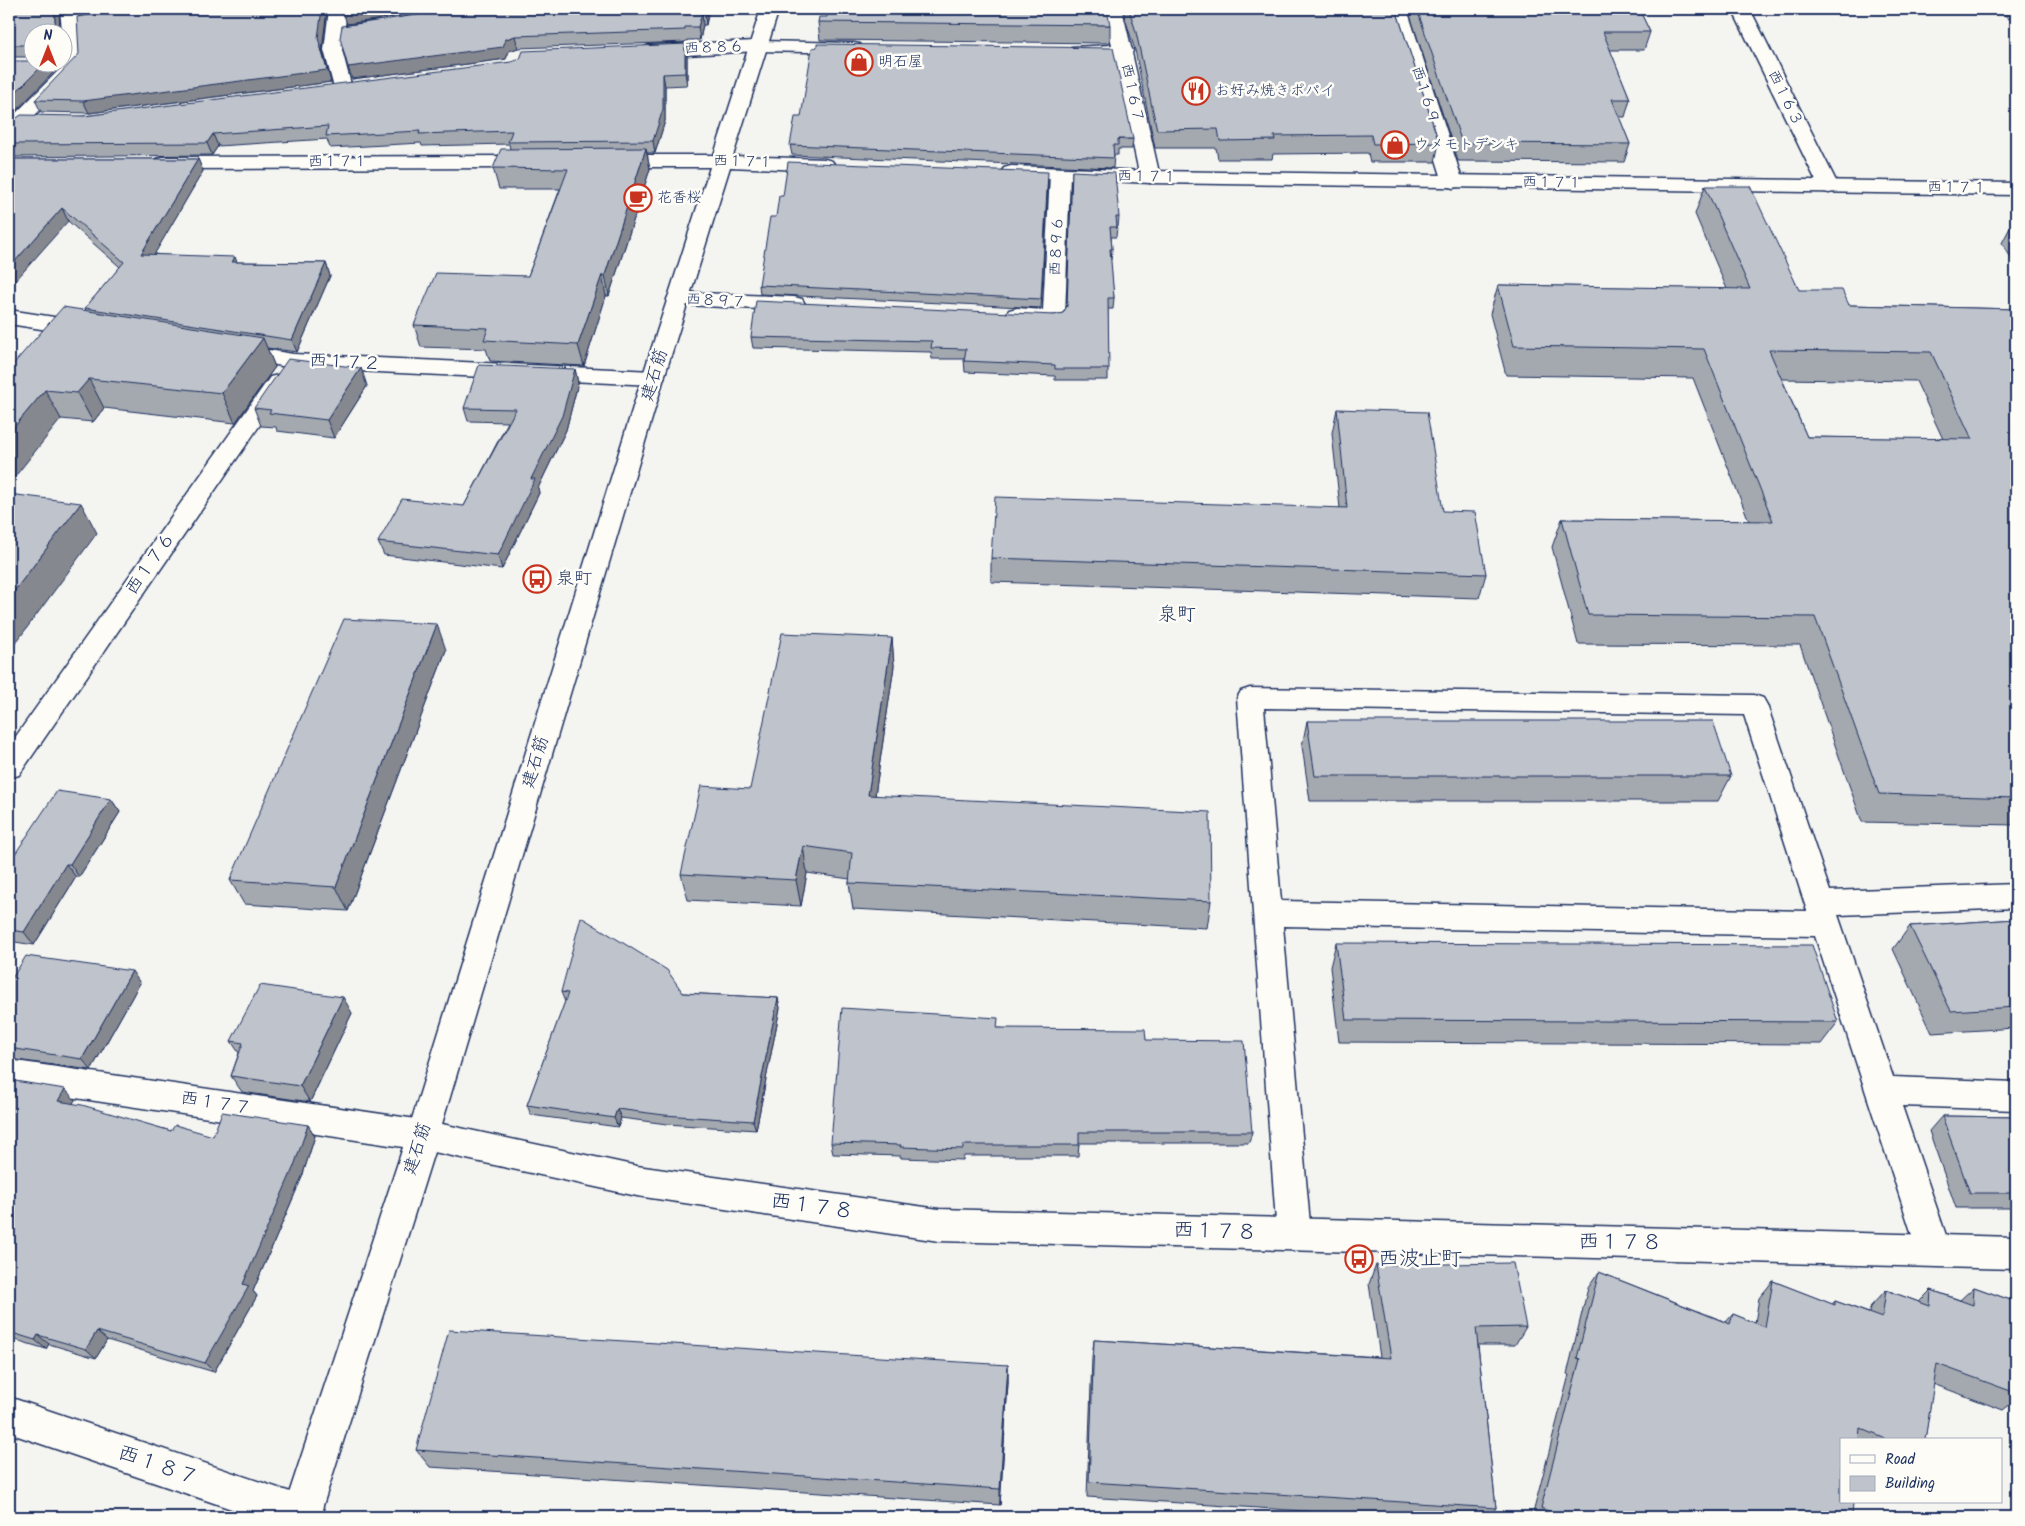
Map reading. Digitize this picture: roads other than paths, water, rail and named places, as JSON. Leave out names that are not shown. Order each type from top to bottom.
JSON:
[{"type":"street","points":[[338,9],[333,50],[343,88]]},
{"type":"street","name":"建石筋","points":[[305,1516],[678,299],[770,9]]},
{"type":"street","name":"西１６７","points":[[1113,9],[1124,51],[1150,177]]},
{"type":"street","name":"西１６９","points":[[1398,9],[1453,182]]},
{"type":"street","name":"西１６３","points":[[1741,9],[1829,187]]},
{"type":"street","points":[[15,125],[74,65],[76,18]]},
{"type":"street","points":[[336,32],[395,24]]},
{"type":"street","name":"西８８６","points":[[633,52],[758,46],[867,48]]},
{"type":"street","points":[[1064,50],[1124,51]]},
{"type":"street","points":[[323,90],[362,85]]},
{"type":"street","points":[[15,125],[50,120]]},
{"type":"street","name":"西１７１","points":[[148,163],[554,161]]},
{"type":"street","name":"西１７１","points":[[593,161],[722,161],[841,165]]},
{"type":"street","name":"西１７１","points":[[990,171],[1150,177],[2016,189]]},
{"type":"street","name":"西８９６","points":[[994,314],[1054,317],[1060,174]]},
{"type":"street","name":"西８９７","points":[[678,299],[817,306]]},
{"type":"street","points":[[9,317],[109,332]]},
{"type":"street","name":"西１７２","points":[[216,349],[293,361],[654,378]]},
{"type":"street","name":"西１７６","points":[[9,767],[293,361]]},
{"type":"street","points":[[1294,1234],[1250,698],[1754,705],[1934,1250]]},
{"type":"street","points":[[1267,913],[1823,914],[2016,896]]},
{"type":"street","name":"西１７７","points":[[9,1074],[423,1135]]},
{"type":"street","points":[[1882,1091],[2016,1096]]},
{"type":"street","name":"西１７８","points":[[423,1135],[637,1181],[938,1225],[2016,1253]]},
{"type":"street","name":"西１８７","points":[[9,1415],[305,1516]]},
{"type":"place","name":"明石屋","points":[[859,62]]},
{"type":"place","name":"お好み焼きポパイ","points":[[1196,91]]},
{"type":"place","name":"ウメモトデンキ","points":[[1395,145]]},
{"type":"place","name":"花香桜","points":[[638,198]]},
{"type":"place","name":"泉町","points":[[537,579]]},
{"type":"place","name":"西波止町","points":[[1359,1259]]},
{"type":"district","name":"泉町","points":[[1177,615]]}]
